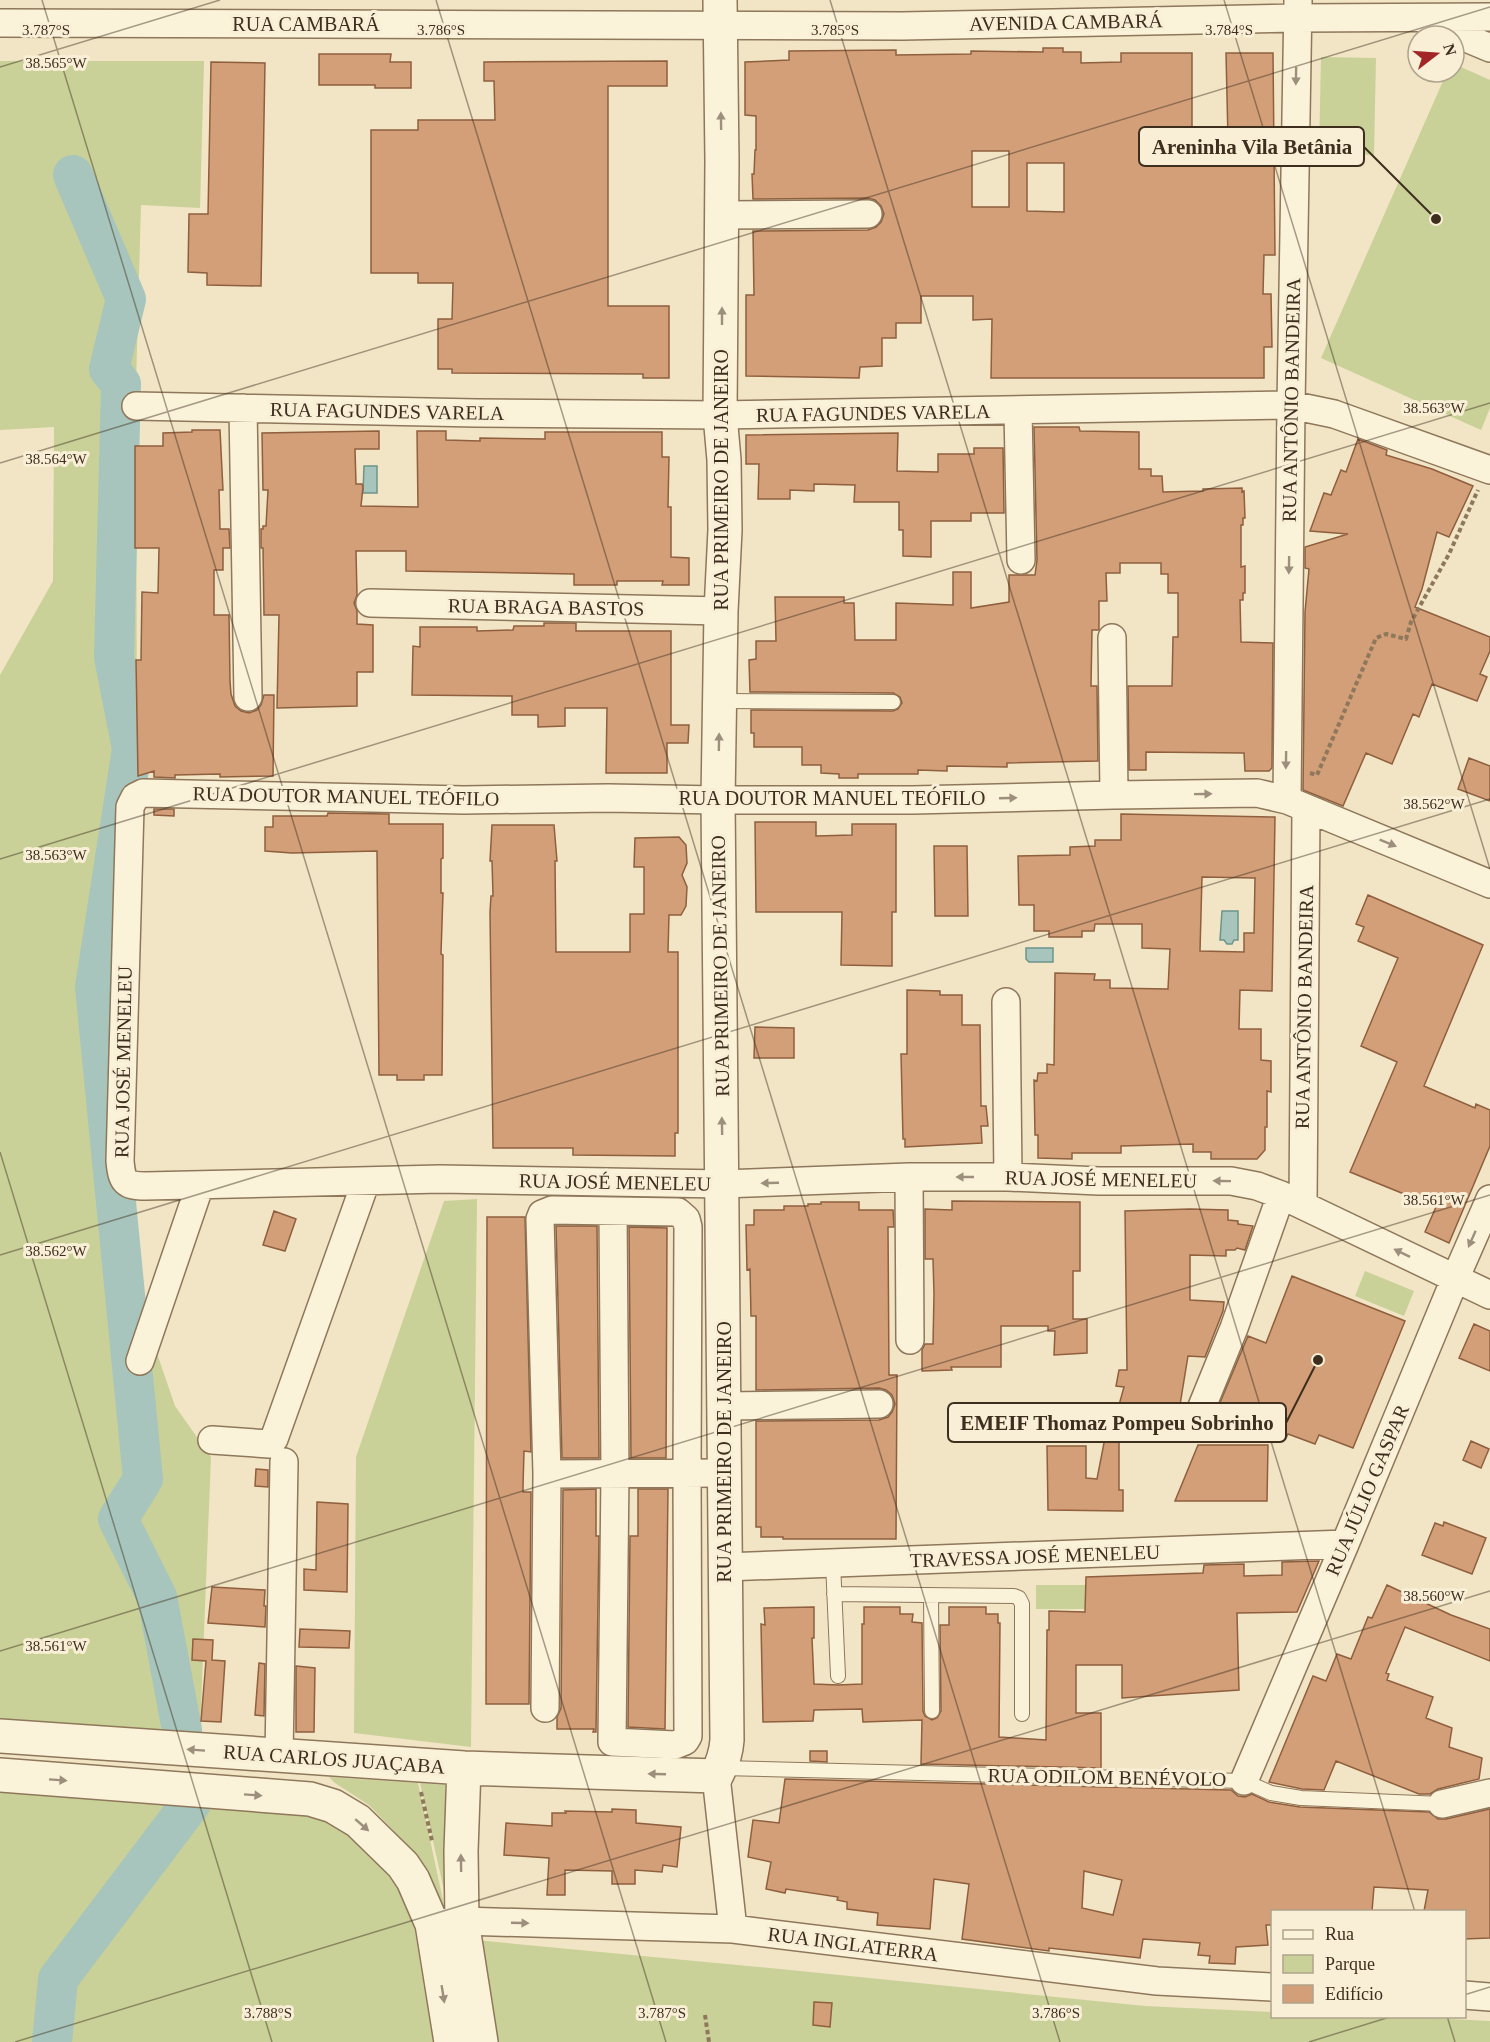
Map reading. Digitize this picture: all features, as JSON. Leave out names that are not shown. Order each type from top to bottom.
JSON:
[{"type":"street","name":"AVENIDA CAMBARÁ","points":[[720,13],[914,26],[1297,9],[1419,18],[1488,17]]},
{"type":"street","name":"RUA ANTÔNIO BANDEIRA","points":[[1199,1414],[1234,1328],[1292,1200],[1296,805],[1286,769],[1297,9]]},
{"type":"street","name":"RUA CAMBARÁ","points":[[0,23],[720,13]]},
{"type":"street","name":"RUA PRIMEIRO DE JANEIRO","points":[[720,13],[722,214],[720,415],[724,460],[725,530],[718,800],[727,1740],[718,1772],[733,1929]]},
{"type":"street","name":"AVENIDA CAMBARÁ","points":[[1485,46],[1476,37],[1473,27],[1477,20],[1488,17]]},
{"type":"street","points":[[1419,18],[1485,46]]},
{"type":"street","points":[[722,214],[868,214]]},
{"type":"street","name":"RUA FAGUNDES VARELA","points":[[136,406],[477,414],[720,415],[1291,405],[1334,414],[1488,470]]},
{"type":"street","points":[[243,408],[248,697]]},
{"type":"street","points":[[1018,410],[1021,560]]},
{"type":"street","name":"RUA BRAGA BASTOS","points":[[370,603],[722,611]]},
{"type":"street","points":[[1112,638],[1114,795]]},
{"type":"street","name":"RUA JOSÉ MENELEU","points":[[156,793],[143,793],[135,797],[130,807],[121,1174],[126,1183],[132,1186],[440,1179],[722,1184],[909,1177],[1231,1181],[1257,1186],[1292,1200],[1490,1295]]},
{"type":"street","name":"RUA DOUTOR MANUEL TEÓFILO","points":[[156,793],[464,800],[608,798],[913,800],[1257,793],[1296,805],[1490,884]]},
{"type":"street","points":[[1006,1002],[1008,1177]]},
{"type":"street","points":[[909,1177],[910,1340]]},
{"type":"street","points":[[212,1440],[269,1444],[274,1439],[366,1181]]},
{"type":"street","points":[[140,1361],[200,1185]]},
{"type":"street","name":"RUA JÚLIO GASPAR","points":[[1244,1781],[1490,1199]]},
{"type":"street","points":[[545,1708],[547,1473],[540,1220],[542,1214],[552,1210],[678,1212],[686,1219],[688,1227],[688,1736],[685,1741],[675,1744],[612,1742],[615,1473],[613,1211]]},
{"type":"street","points":[[724,1406],[879,1404]]},
{"type":"street","points":[[279,1756],[284,1462]]},
{"type":"street","points":[[547,1473],[725,1473]]},
{"type":"street","name":"TRAVESSA JOSÉ MENELEU","points":[[725,1567],[1345,1544]]},
{"type":"street","name":"RUA CARLOS JUAÇABA","points":[[0,1736],[464,1768],[461,1851],[447,1923],[451,2042]]},
{"type":"street","name":"RUA ODILOM BENÉVOLO","points":[[464,1768],[718,1772]]},
{"type":"street","name":"RUA CARLOS JUAÇABA","points":[[0,1776],[310,1799],[333,1806],[358,1821],[404,1865],[420,1893],[447,1923],[481,2042]]},
{"type":"street","name":"RUA ODILOM BENÉVOLO","points":[[1442,1804],[1490,1793]]},
{"type":"street","name":"RUA INGLATERRA","points":[[447,1923],[733,1929],[1157,1981],[1271,1987]]},
{"type":"street","points":[[1466,1995],[1490,1996]]},
{"type":"lane","points":[[720,700],[893,702]]},
{"type":"lane","points":[[833,1563],[838,1676]]},
{"type":"lane","points":[[834,1594],[1014,1596],[1019,1598],[1022,1604],[1022,1714]]},
{"type":"lane","points":[[931,1595],[932,1711]]},
{"type":"lane","name":"RUA ODILOM BENÉVOLO","points":[[718,1772],[1244,1781],[1271,1793],[1301,1798],[1442,1804]]},
{"type":"path","points":[[1286,769],[1317,775],[1376,638],[1386,634],[1406,639],[1411,622],[1449,554],[1488,470]]},
{"type":"path","points":[[705,2015],[709,2042]]},
{"type":"green space","points":[[1321,57],[1376,58],[1374,155],[1319,153]]},
{"type":"green space","points":[[0,61],[204,61],[200,208],[141,205],[136,384],[137,781],[129,1050],[136,1292],[175,1406],[211,1457],[200,1732],[0,1720],[0,675],[53,581],[54,427],[0,430]]},
{"type":"green space","points":[[1466,69],[1490,80],[1490,408],[1481,430],[1321,358],[1442,84],[1466,84]]},
{"type":"green space","points":[[477,1199],[471,1747],[354,1733],[356,1457],[444,1201]]},
{"type":"green space","points":[[1365,1271],[1414,1291],[1404,1316],[1355,1296]]},
{"type":"green space","points":[[1036,1585],[1085,1585],[1085,1609],[1036,1609]]},
{"type":"green space","points":[[329,1777],[418,1783],[445,1910],[429,1873],[392,1829],[369,1805]]},
{"type":"green space","points":[[420,1783],[445,1785],[448,1908]]},
{"type":"green space","points":[[0,1792],[317,1815],[343,1831],[373,1856],[397,1887],[414,1926],[433,2042],[0,2042]]},
{"type":"green space","points":[[475,1940],[1145,2006],[1271,2012],[1271,2018],[1429,2018],[1490,2021],[1490,2042],[491,2042]]},
{"type":"water","points":[[364,466],[377,466],[377,493],[363,493]]},
{"type":"water","points":[[1222,911],[1238,911],[1238,940],[1234,940],[1232,944],[1220,940]]},
{"type":"water","points":[[1026,948],[1053,948],[1053,962],[1029,962],[1026,959]]},
{"type":"building","points":[[1043,48],[1063,48],[1063,52],[1081,52],[1081,63],[1121,62],[1121,53],[1192,53],[1192,141],[1228,140],[1226,53],[1273,53],[1275,255],[1264,255],[1263,294],[1271,294],[1272,347],[1264,347],[1264,378],[991,378],[992,319],[973,320],[973,296],[921,296],[921,323],[896,323],[896,338],[882,338],[882,366],[860,367],[859,378],[746,376],[746,295],[754,295],[753,231],[868,230],[881,222],[884,214],[881,206],[875,200],[868,198],[753,199],[752,174],[754,174],[756,150],[756,116],[745,115],[745,62],[789,60],[789,51],[896,50],[896,55],[971,54],[971,51],[1043,52]],"holes":[[[972,151],[1009,151],[1009,207],[972,207]],[[1027,163],[1064,163],[1064,212],[1027,211]]]},
{"type":"building","points":[[319,54],[391,54],[390,62],[411,62],[411,88],[375,88],[375,85],[319,85]]},
{"type":"building","points":[[667,61],[667,86],[608,86],[608,306],[669,306],[669,378],[643,378],[643,374],[452,373],[452,369],[438,369],[438,319],[452,319],[453,283],[418,283],[418,273],[371,273],[371,130],[418,130],[418,120],[495,120],[494,81],[484,81],[484,62]]},
{"type":"building","points":[[211,62],[265,63],[261,286],[207,285],[207,273],[188,272],[189,214],[208,214]]},
{"type":"building","points":[[1034,427],[1079,427],[1080,431],[1139,432],[1139,469],[1151,469],[1151,476],[1162,476],[1163,492],[1242,488],[1245,518],[1241,525],[1241,567],[1245,566],[1245,593],[1243,593],[1243,600],[1240,600],[1241,642],[1273,643],[1272,768],[1269,771],[1245,771],[1244,753],[1146,752],[1146,770],[1129,770],[1128,686],[1172,686],[1173,637],[1178,637],[1178,593],[1168,593],[1168,574],[1161,574],[1161,563],[1120,563],[1120,573],[1106,573],[1107,601],[1099,601],[1099,630],[1092,630],[1091,686],[1097,686],[1098,761],[1007,763],[1007,767],[947,766],[947,771],[918,770],[918,774],[858,774],[858,778],[839,778],[839,774],[821,773],[821,765],[802,765],[802,747],[754,747],[754,733],[751,733],[751,710],[893,711],[898,709],[902,703],[900,697],[893,693],[750,692],[749,660],[756,659],[756,641],[776,641],[775,597],[844,597],[844,603],[854,603],[855,640],[896,640],[896,603],[953,605],[953,572],[971,572],[971,608],[1009,602],[1009,575],[1035,575],[1037,560]]},
{"type":"building","points":[[192,430],[220,430],[223,490],[219,490],[220,529],[229,529],[230,548],[223,548],[223,570],[214,570],[214,615],[229,615],[230,681],[235,706],[249,713],[257,710],[264,695],[274,695],[273,776],[220,777],[220,774],[175,775],[175,778],[154,777],[154,771],[138,776],[136,660],[141,660],[142,592],[158,593],[159,548],[135,548],[135,446],[163,446],[163,433],[192,432]]},
{"type":"building","points":[[379,431],[379,449],[355,449],[356,484],[362,484],[363,487],[361,506],[418,507],[417,431],[446,431],[446,440],[480,441],[480,438],[545,439],[545,432],[662,432],[662,457],[669,457],[668,507],[671,507],[671,557],[689,558],[689,585],[662,585],[663,581],[617,581],[617,585],[574,585],[574,574],[406,571],[406,551],[356,551],[357,595],[354,603],[357,611],[357,624],[373,625],[373,672],[357,672],[357,706],[277,708],[279,615],[264,615],[261,529],[266,526],[268,490],[263,490],[262,433]]},
{"type":"building","points":[[898,433],[897,471],[938,472],[938,454],[974,454],[974,448],[1003,448],[1004,513],[971,513],[971,521],[931,521],[931,557],[903,556],[903,530],[899,530],[899,502],[854,502],[855,485],[814,484],[814,491],[790,490],[790,499],[758,499],[759,464],[746,464],[746,435]]},
{"type":"building","points":[[1358,439],[1387,450],[1386,455],[1432,469],[1473,486],[1449,537],[1437,532],[1415,607],[1490,637],[1490,651],[1480,674],[1487,677],[1477,701],[1432,684],[1419,717],[1413,714],[1392,764],[1366,753],[1343,806],[1303,790],[1305,612],[1309,569],[1305,568],[1305,547],[1348,534],[1310,531],[1324,493],[1331,495],[1341,470],[1346,472]]},
{"type":"building","points":[[544,623],[576,623],[576,631],[671,631],[671,725],[689,725],[688,743],[667,743],[667,773],[606,773],[607,708],[565,708],[565,726],[538,727],[538,715],[512,715],[512,696],[412,695],[413,646],[420,647],[420,627],[477,627],[477,631],[513,630],[514,626],[544,626]]},
{"type":"building","points":[[1469,758],[1490,766],[1490,801],[1458,789]]},
{"type":"building","points":[[154,809],[174,809],[174,816],[154,815]]},
{"type":"building","points":[[328,813],[389,814],[389,824],[443,824],[443,858],[441,859],[441,893],[443,893],[442,1075],[424,1075],[424,1080],[397,1080],[397,1075],[379,1075],[377,851],[292,853],[265,851],[265,827],[273,827],[273,816],[327,816]]},
{"type":"building","points":[[1121,814],[1275,817],[1272,991],[1240,990],[1239,1029],[1261,1029],[1261,1060],[1271,1061],[1271,1092],[1267,1091],[1265,1150],[1257,1159],[1211,1159],[1211,1152],[1193,1152],[1193,1144],[1121,1146],[1121,1153],[1072,1153],[1072,1159],[1038,1158],[1038,1135],[1035,1135],[1034,1080],[1037,1081],[1038,1073],[1047,1073],[1047,1064],[1054,1065],[1055,973],[1095,974],[1094,980],[1110,980],[1110,988],[1168,989],[1170,949],[1142,948],[1142,924],[1095,924],[1094,931],[1082,931],[1082,937],[1049,937],[1049,931],[1034,931],[1034,905],[1019,905],[1018,856],[1070,855],[1070,847],[1095,846],[1095,840],[1121,840]],"holes":[[[1202,877],[1255,878],[1254,933],[1244,933],[1244,952],[1200,951]]]},
{"type":"building","points":[[755,822],[816,822],[816,836],[852,835],[852,824],[896,824],[896,912],[892,912],[892,966],[841,965],[842,912],[756,912]]},
{"type":"building","points":[[492,825],[554,825],[557,861],[555,861],[556,952],[630,952],[630,914],[644,914],[644,867],[634,867],[635,838],[679,837],[686,845],[687,863],[682,875],[687,887],[686,906],[681,915],[669,915],[668,952],[678,952],[678,1133],[675,1133],[675,1156],[573,1155],[573,1148],[493,1148],[490,912],[491,896],[493,896],[492,861],[490,861]]},
{"type":"building","points":[[934,846],[967,846],[968,916],[935,916]]},
{"type":"building","points":[[1368,895],[1483,945],[1424,1086],[1475,1108],[1476,1104],[1490,1110],[1490,1146],[1449,1243],[1425,1232],[1436,1207],[1350,1172],[1397,1062],[1361,1046],[1398,958],[1358,941],[1364,927],[1356,924]]},
{"type":"building","points":[[907,990],[940,991],[940,995],[962,995],[962,1025],[980,1025],[981,1106],[986,1106],[988,1126],[981,1126],[982,1143],[905,1147],[901,1054],[907,1054]]},
{"type":"building","points":[[755,1027],[794,1028],[794,1058],[754,1058]]},
{"type":"building","points":[[952,1201],[1080,1202],[1080,1271],[1073,1271],[1073,1319],[1087,1319],[1087,1353],[1054,1355],[1055,1331],[1048,1331],[1048,1326],[1001,1326],[1001,1367],[951,1367],[952,1370],[922,1371],[922,1350],[925,1344],[933,1344],[934,1294],[933,1259],[925,1259],[925,1209],[952,1210]]},
{"type":"building","points":[[821,1202],[859,1202],[859,1210],[893,1210],[894,1227],[888,1227],[889,1375],[897,1375],[896,1539],[783,1539],[783,1537],[761,1537],[761,1527],[756,1527],[756,1421],[879,1420],[888,1417],[895,1404],[892,1395],[879,1388],[756,1390],[756,1316],[751,1316],[746,1225],[754,1225],[754,1210],[784,1210],[784,1206],[808,1206],[808,1204],[821,1204]]},
{"type":"building","points":[[1228,1210],[1228,1220],[1253,1226],[1245,1250],[1237,1248],[1226,1250],[1226,1256],[1190,1255],[1190,1300],[1224,1302],[1223,1311],[1205,1357],[1188,1356],[1178,1417],[1119,1405],[1124,1387],[1116,1386],[1119,1370],[1127,1370],[1125,1211]]},
{"type":"building","points":[[274,1211],[296,1219],[285,1251],[263,1245]]},
{"type":"building","points":[[487,1217],[525,1217],[531,1452],[524,1451],[523,1492],[531,1492],[529,1704],[486,1704]]},
{"type":"building","points":[[556,1226],[597,1226],[599,1458],[562,1458]]},
{"type":"building","points":[[629,1227],[667,1228],[666,1458],[631,1458]]},
{"type":"building","points":[[1292,1276],[1405,1321],[1353,1448],[1319,1435],[1315,1444],[1288,1434],[1286,1438],[1211,1424],[1248,1336],[1266,1343]]},
{"type":"building","points":[[1474,1324],[1490,1331],[1490,1371],[1459,1358]]},
{"type":"building","points":[[1110,1412],[1119,1413],[1119,1490],[1123,1490],[1123,1511],[1048,1510],[1047,1446],[1086,1446],[1086,1478],[1097,1479]]},
{"type":"building","points":[[1471,1441],[1489,1449],[1481,1468],[1463,1460]]},
{"type":"building","points":[[1198,1445],[1268,1445],[1267,1501],[1175,1501]]},
{"type":"building","points":[[256,1469],[268,1470],[268,1487],[255,1486]]},
{"type":"building","points":[[596,1489],[596,1536],[599,1536],[596,1732],[593,1732],[594,1729],[557,1729],[557,1717],[561,1708],[563,1490]]},
{"type":"building","points":[[638,1489],[668,1489],[665,1729],[628,1727],[630,1536],[638,1536]]},
{"type":"building","points":[[317,1502],[348,1504],[347,1592],[304,1590],[304,1569],[316,1570]]},
{"type":"building","points":[[1444,1522],[1486,1538],[1472,1574],[1422,1555],[1435,1523],[1443,1526]]},
{"type":"building","points":[[1319,1561],[1297,1612],[1237,1613],[1239,1690],[1122,1698],[1122,1665],[1076,1665],[1076,1713],[1101,1713],[1101,1768],[921,1764],[922,1720],[863,1722],[862,1709],[814,1710],[813,1721],[763,1722],[761,1624],[765,1625],[764,1608],[814,1607],[814,1638],[812,1638],[814,1684],[838,1685],[862,1684],[864,1607],[900,1607],[900,1614],[913,1614],[912,1622],[922,1623],[923,1711],[925,1716],[932,1720],[937,1718],[941,1711],[940,1625],[949,1625],[949,1607],[986,1607],[986,1614],[998,1614],[998,1623],[1000,1623],[999,1737],[1046,1740],[1049,1611],[1085,1612],[1086,1577],[1203,1573],[1204,1565],[1244,1564],[1244,1576],[1282,1575],[1282,1562]]},
{"type":"building","points":[[1387,1585],[1451,1615],[1490,1629],[1490,1661],[1405,1627],[1386,1673],[1389,1674],[1387,1680],[1433,1697],[1426,1718],[1452,1728],[1449,1747],[1482,1758],[1479,1779],[1438,1789],[1430,1794],[1419,1794],[1336,1761],[1324,1790],[1302,1789],[1269,1782],[1313,1676],[1326,1681],[1337,1654],[1351,1659],[1368,1617],[1372,1618]]},
{"type":"building","points":[[212,1587],[265,1590],[265,1627],[208,1623]]},
{"type":"building","points":[[300,1629],[350,1631],[349,1648],[299,1647]]},
{"type":"building","points":[[193,1639],[213,1640],[212,1660],[225,1661],[221,1722],[201,1721],[206,1661],[192,1660]]},
{"type":"building","points":[[259,1663],[265,1664],[264,1716],[255,1715]]},
{"type":"building","points":[[296,1666],[315,1668],[314,1732],[296,1732]]},
{"type":"building","points":[[810,1751],[827,1751],[827,1762],[810,1761]]},
{"type":"building","points":[[785,1779],[1231,1790],[1238,1796],[1245,1797],[1252,1794],[1269,1802],[1300,1807],[1429,1812],[1438,1819],[1490,1809],[1490,1938],[1466,1939],[1466,1910],[1424,1910],[1428,1890],[1374,1887],[1372,1910],[1271,1910],[1271,1925],[1266,1925],[1268,1945],[1236,1947],[1235,1964],[1209,1963],[1210,1956],[1198,1955],[1200,1943],[1143,1939],[1140,1958],[1049,1948],[1049,1951],[962,1939],[969,1884],[934,1879],[930,1929],[877,1925],[878,1913],[847,1909],[847,1902],[837,1900],[838,1897],[786,1889],[785,1893],[766,1889],[771,1862],[748,1857],[753,1820],[779,1823]],"holes":[[[1084,1871],[1122,1880],[1113,1915],[1082,1908]]]},
{"type":"building","points":[[612,1809],[636,1810],[636,1823],[681,1827],[677,1867],[663,1865],[662,1872],[635,1870],[635,1884],[612,1884],[612,1871],[565,1870],[565,1895],[547,1895],[549,1858],[504,1855],[506,1823],[552,1826],[552,1813],[612,1812]]},
{"type":"building","points":[[814,2002],[832,2003],[830,2027],[813,2025]]},
{"type":"waterway","points":[[73,175],[126,299],[109,369],[121,384],[114,657],[132,749],[95,987],[143,1479],[118,1519],[157,1597],[182,1730]]},
{"type":"waterway","points":[[52,2042],[58,1979],[191,1803]]},
{"type":"place","name":"Areninha Vila Betânia","points":[[1436,219]]},
{"type":"place","name":"EMEIF Thomaz Pompeu Sobrinho","points":[[1318,1360]]}]
